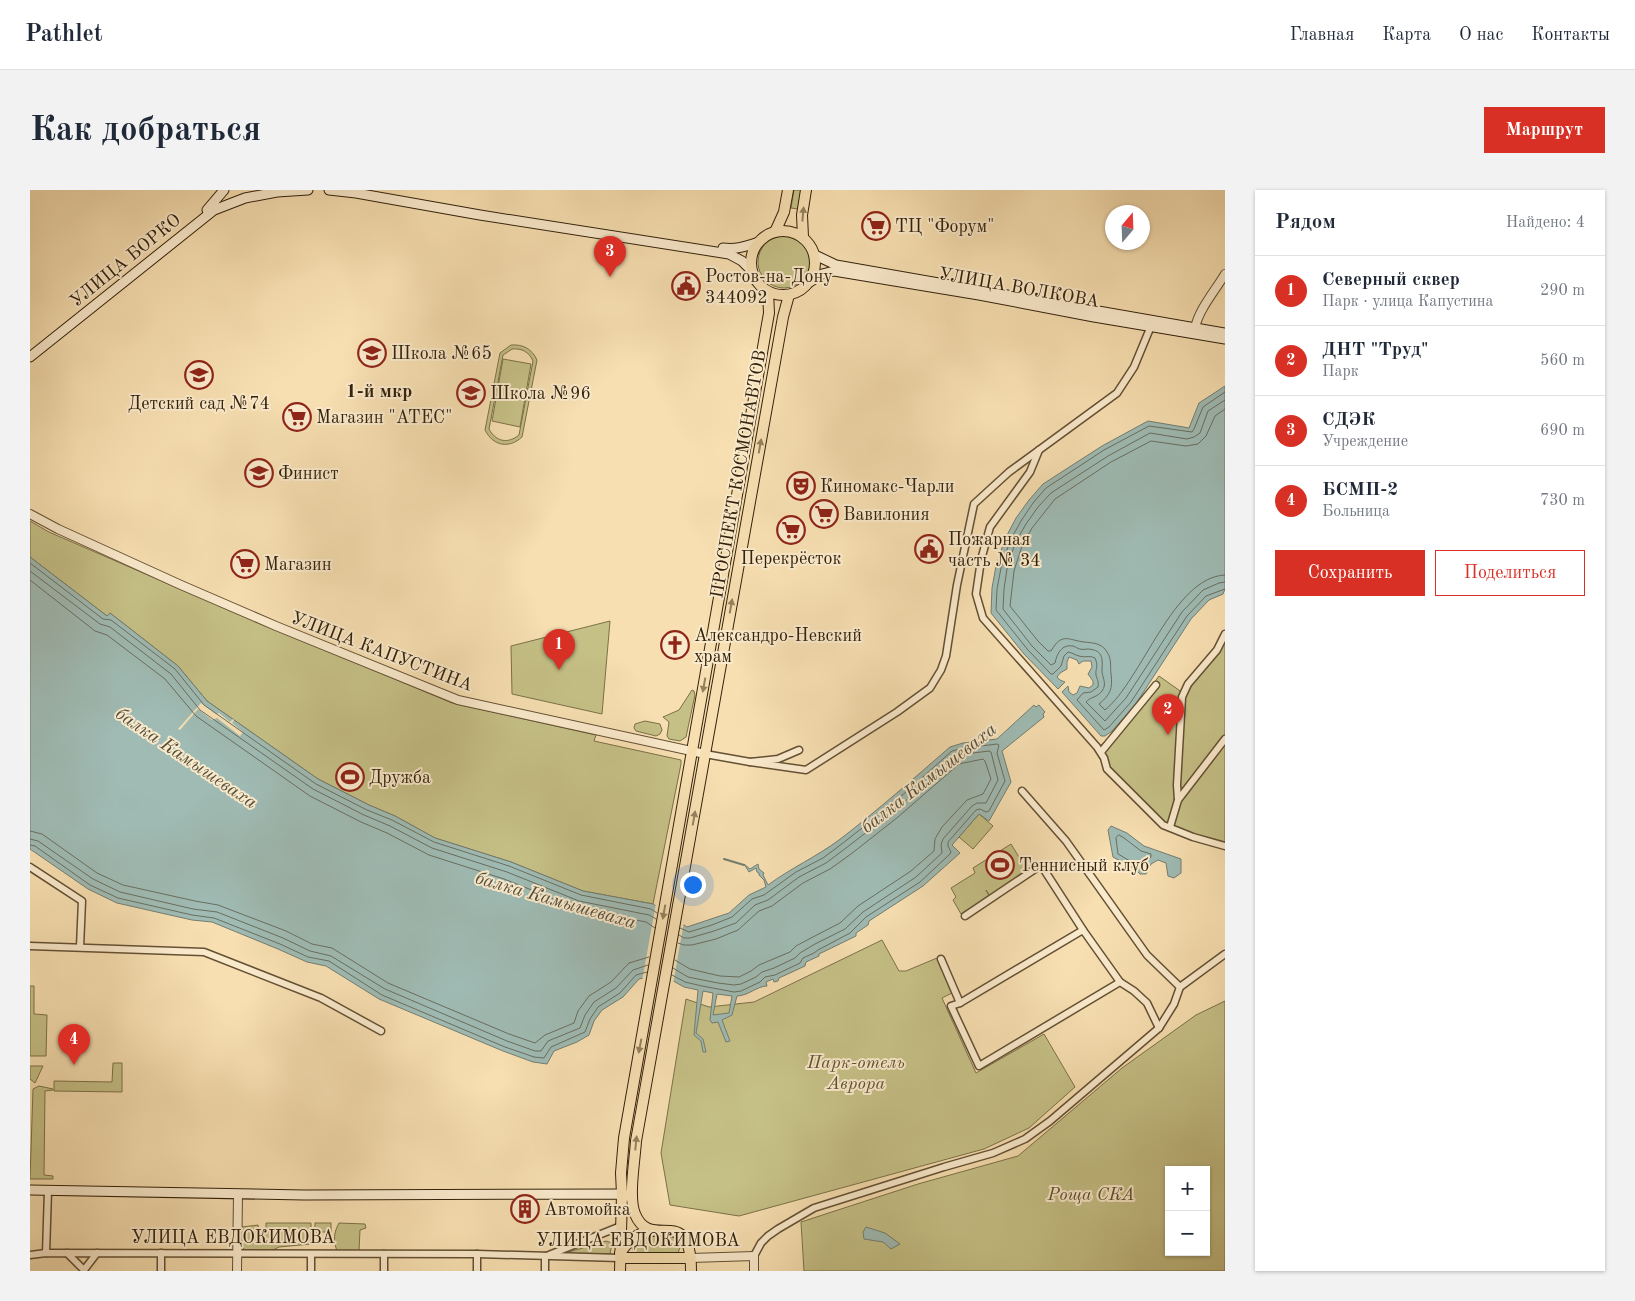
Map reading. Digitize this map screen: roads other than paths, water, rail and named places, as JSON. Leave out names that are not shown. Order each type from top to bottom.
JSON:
[{"type":"main road","name":"УЛИЦА БОРКО","points":[[30,351],[211,207],[224,190]]},
{"type":"main road","points":[[277,191],[308,190]]},
{"type":"main road","points":[[329,190],[729,254],[742,261],[752,271]]},
{"type":"main road","points":[[367,190],[730,249],[743,248],[759,242]]},
{"type":"main road","points":[[775,232],[784,212],[788,190]]},
{"type":"main road","points":[[803,237],[802,215],[806,190]]},
{"type":"main road","name":"УЛИЦА БОРКО","points":[[30,357],[214,210],[242,194],[277,191]]},
{"type":"main road","points":[[789,231],[803,237],[810,244],[815,255],[814,272],[810,282],[804,288],[789,295],[768,292],[755,280],[752,271],[751,261],[753,252],[759,242],[768,234],[775,232],[789,231]]},
{"type":"main road","name":"УЛИЦА ВОЛКОВА","points":[[815,255],[836,265],[1195,328],[1225,336]]},
{"type":"main road","name":"УЛИЦА ВОЛКОВА","points":[[810,282],[822,274],[834,271],[979,295],[1094,317],[1225,336]]},
{"type":"main road","name":"ПРОСПЕКТ КОСМОНАВТОВ","points":[[629,1196],[621,1173],[624,1138],[769,313],[768,292]]},
{"type":"main road","name":"ПРОСПЕКТ КОСМОНАВТОВ","points":[[629,1196],[645,1088],[783,317],[789,295]]},
{"type":"main road","points":[[30,1190],[238,1194],[629,1196]]},
{"type":"main road","points":[[620,1271],[621,1226],[629,1196]]},
{"type":"main road","points":[[629,1196],[637,1219],[652,1231]]},
{"type":"main road","points":[[620,1255],[633,1236],[652,1231],[676,1232],[682,1234],[689,1244],[692,1271]]},
{"type":"main road","name":"УЛИЦА ЕВДОКИМОВА","points":[[620,1255],[691,1258]]},
{"type":"street","points":[[1195,328],[1203,310],[1225,274]]},
{"type":"street","points":[[750,762],[806,770],[897,712],[930,688],[941,670],[946,656],[957,585],[974,504],[1009,472],[1117,393],[1134,367],[1151,326]]},
{"type":"street","points":[[1039,449],[1030,472],[990,527],[981,560],[976,594],[983,618],[1100,752],[1107,769],[1163,825],[1193,837],[1225,846]]},
{"type":"street","name":"УЛИЦА КАПУСТИНА","points":[[30,514],[58,529],[180,585],[458,700],[705,754],[750,762],[778,759],[799,750]]},
{"type":"street","points":[[1170,827],[1178,800],[1177,785],[1182,697],[1188,684],[1217,650],[1225,634]]},
{"type":"street","points":[[1100,752],[1156,685]]},
{"type":"street","points":[[1178,800],[1225,740]]},
{"type":"street","points":[[1022,791],[1066,841],[1147,955],[1180,987],[1225,954]]},
{"type":"street","points":[[965,916],[1041,865],[1083,930],[1120,982],[1134,991],[1147,1004],[1159,1028]]},
{"type":"street","points":[[30,867],[82,902],[80,947]]},
{"type":"street","points":[[1083,930],[960,1003],[951,1006],[979,1066],[1120,982]]},
{"type":"street","points":[[30,946],[204,952],[321,998],[382,1030]]},
{"type":"street","points":[[941,959],[960,1003]]},
{"type":"street","name":"УЛИЦА ЕВДОКИМОВА","points":[[691,1258],[754,1256],[761,1243],[768,1236],[814,1208],[993,1153],[1025,1139],[1050,1121],[1159,1028],[1174,1004],[1180,987]]},
{"type":"street","points":[[46,1253],[48,1191]]},
{"type":"street","points":[[237,1271],[238,1194]]},
{"type":"street","points":[[545,1271],[545,1256],[621,1226]]},
{"type":"street","name":"УЛИЦА ЕВДОКИМОВА","points":[[30,1255],[46,1253],[620,1255]]},
{"type":"street","points":[[67,1253],[84,1271],[97,1253]]},
{"type":"street","points":[[161,1253],[161,1271]]},
{"type":"street","points":[[311,1254],[311,1271]]},
{"type":"street","points":[[384,1254],[384,1271]]},
{"type":"street","points":[[477,1254],[477,1271]]},
{"type":"street","points":[[754,1256],[754,1271]]},
{"type":"water","points":[[1225,386],[1225,589],[1223,594],[1209,600],[1191,619],[1135,705],[1112,731],[1105,736],[1101,736],[1062,692],[1068,686],[1069,692],[1073,695],[1077,693],[1080,686],[1089,688],[1093,685],[1093,681],[1088,674],[1092,667],[1091,661],[1083,661],[1079,664],[1077,660],[1069,657],[1067,669],[1057,677],[1065,682],[1058,689],[1024,654],[991,613],[992,588],[996,566],[1005,539],[1016,518],[1043,484],[1102,446],[1148,421],[1189,428],[1199,403]]},
{"type":"water","name":"балка Камышеваха","points":[[30,557],[107,616],[110,613],[178,666],[207,701],[318,779],[395,816],[435,838],[511,862],[583,891],[653,904],[687,927],[729,913],[749,895],[766,887],[756,868],[749,872],[744,864],[750,869],[758,864],[759,869],[764,873],[763,875],[768,885],[839,840],[950,747],[963,743],[997,739],[1034,705],[1036,707],[1039,705],[1045,712],[1043,714],[1044,717],[1002,751],[1011,782],[989,821],[979,814],[952,845],[960,853],[923,886],[869,921],[868,925],[856,933],[856,936],[819,954],[819,956],[806,962],[805,966],[779,978],[778,981],[774,982],[773,979],[766,982],[767,986],[737,996],[732,1015],[722,1020],[730,1041],[726,1042],[718,1022],[712,1023],[710,1020],[713,993],[703,991],[696,1033],[703,1039],[706,1052],[703,1052],[701,1041],[694,1035],[698,990],[684,987],[661,974],[639,979],[623,997],[602,1010],[594,1021],[589,1035],[554,1051],[547,1064],[533,1062],[379,999],[326,966],[307,962],[212,922],[192,920],[117,903],[88,889],[30,849]],"holes":[[[717,994],[732,996],[729,1013],[713,1015]]]},
{"type":"water","points":[[1111,826],[1127,833],[1144,846],[1181,859],[1181,873],[1174,878],[1168,876],[1166,863],[1158,860],[1151,864],[1146,874],[1140,874],[1135,869],[1113,857],[1108,830]]},
{"type":"water","points":[[866,1227],[885,1233],[900,1244],[891,1249],[883,1242],[864,1239],[863,1232]]},
{"type":"waterway","points":[[724,859],[744,865]]},
{"type":"place","name":"ТЦ \"Форум\"","points":[[876,226]]},
{"type":"place","name":"СДЭК","points":[[610,277]]},
{"type":"place","name":"Ростов-на-Дону 344092","points":[[686,286]]},
{"type":"place","name":"Школа №65","points":[[372,353]]},
{"type":"place","name":"Детский сад №74","points":[[199,375]]},
{"type":"place","name":"Школа №96","points":[[471,393]]},
{"type":"place","name":"Магазин \"АТЕС\"","points":[[297,417]]},
{"type":"place","name":"Финист","points":[[259,473]]},
{"type":"place","name":"Киномакс-Чарли","points":[[801,486]]},
{"type":"place","name":"Вавилония","points":[[824,514]]},
{"type":"place","name":"Перекрёсток","points":[[791,530]]},
{"type":"place","name":"Пожарная часть № 34","points":[[929,549]]},
{"type":"place","name":"Магазин","points":[[245,564]]},
{"type":"place","name":"Александро-Невский храм","points":[[675,645]]},
{"type":"place","name":"Северный сквер","points":[[559,670]]},
{"type":"place","name":"ДНТ \"Труд\"","points":[[1168,735]]},
{"type":"place","name":"Дружба","points":[[350,777]]},
{"type":"place","name":"Теннисный клуб","points":[[1000,865]]},
{"type":"place","name":"БСМП-2","points":[[74,1065]]},
{"type":"place","name":"Автомойка","points":[[525,1209]]},
{"type":"district","name":"1-й мкр","points":[[379,390]]},
{"type":"park label","name":"Парк-отель Аврора","points":[[856,1072]]},
{"type":"park label","name":"Роща СКА","points":[[1091,1194]]}]
